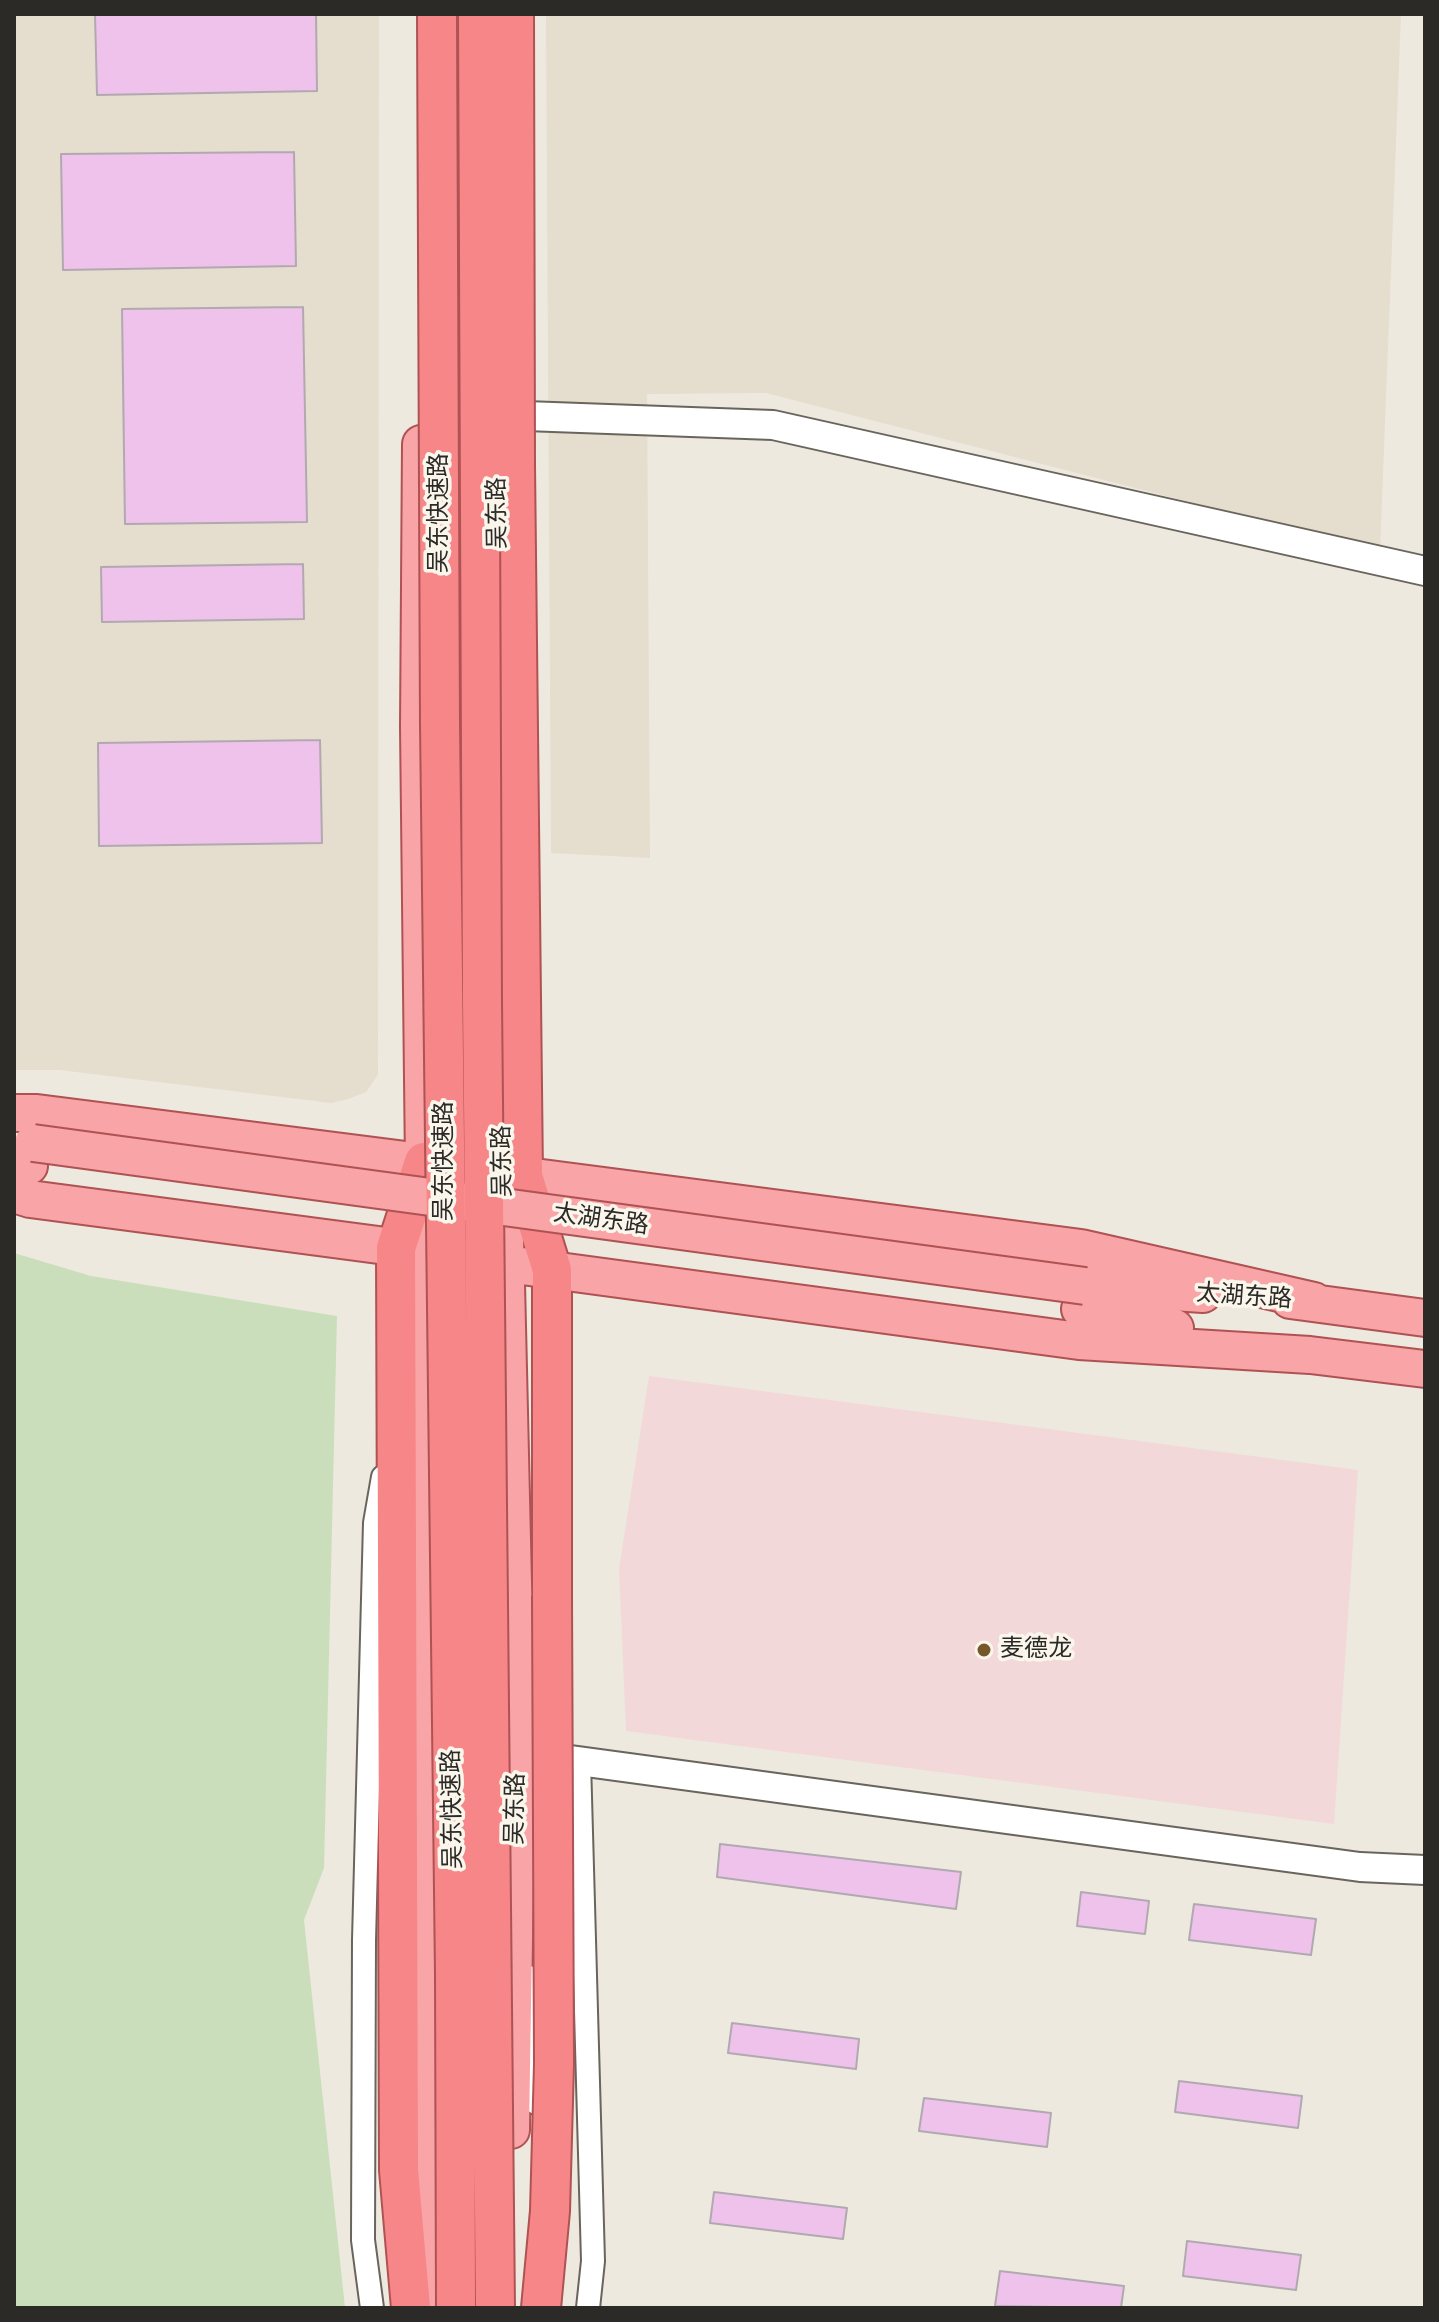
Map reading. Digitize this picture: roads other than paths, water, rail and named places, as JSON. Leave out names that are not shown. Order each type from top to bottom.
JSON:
[{"type":"highway","name":"吴东快速路","points":[[437,14],[440,724],[456,2308]]},
{"type":"highway","name":"吴东快速路","points":[[478,14],[481,970],[495,2308]]},
{"type":"highway","points":[[514,14],[513,1175],[552,1270],[554,2064],[550,2211],[540,2308]]},
{"type":"highway","points":[[411,2308],[399,2170],[397,1397],[410,1250],[424,1162]]},
{"type":"main road","points":[[421,14],[419,742],[424,1162]]},
{"type":"main road","name":"吴东路","points":[[498,14],[498,415],[513,1175],[505,1263],[517,1753],[508,2308]]},
{"type":"main road","name":"太湖东路","points":[[14,1113],[37,1113],[1081,1248],[1314,1301]]},
{"type":"main road","name":"太湖东路","points":[[14,1139],[1083,1298],[1310,1355]]},
{"type":"main road","name":"太湖东路","points":[[14,1164],[1083,1298],[1314,1301]]},
{"type":"main road","points":[[14,1194],[30,1199],[1079,1341],[1310,1355],[1425,1369]]},
{"type":"main road","points":[[410,1250],[437,2308]]},
{"type":"main road","points":[[1314,1301],[1425,1318]]},
{"type":"street","points":[[421,416],[498,415],[773,425],[1425,571]]},
{"type":"street","points":[[372,2308],[363,2224],[364,1940],[375,1523],[397,1397]]},
{"type":"street","points":[[540,2308],[540,2171],[517,1753],[1344,1865],[1425,1870]]},
{"type":"street","points":[[579,1761],[593,2261],[588,2308]]},
{"type":"place","name":"麦德龙","points":[[984,1650]]}]
